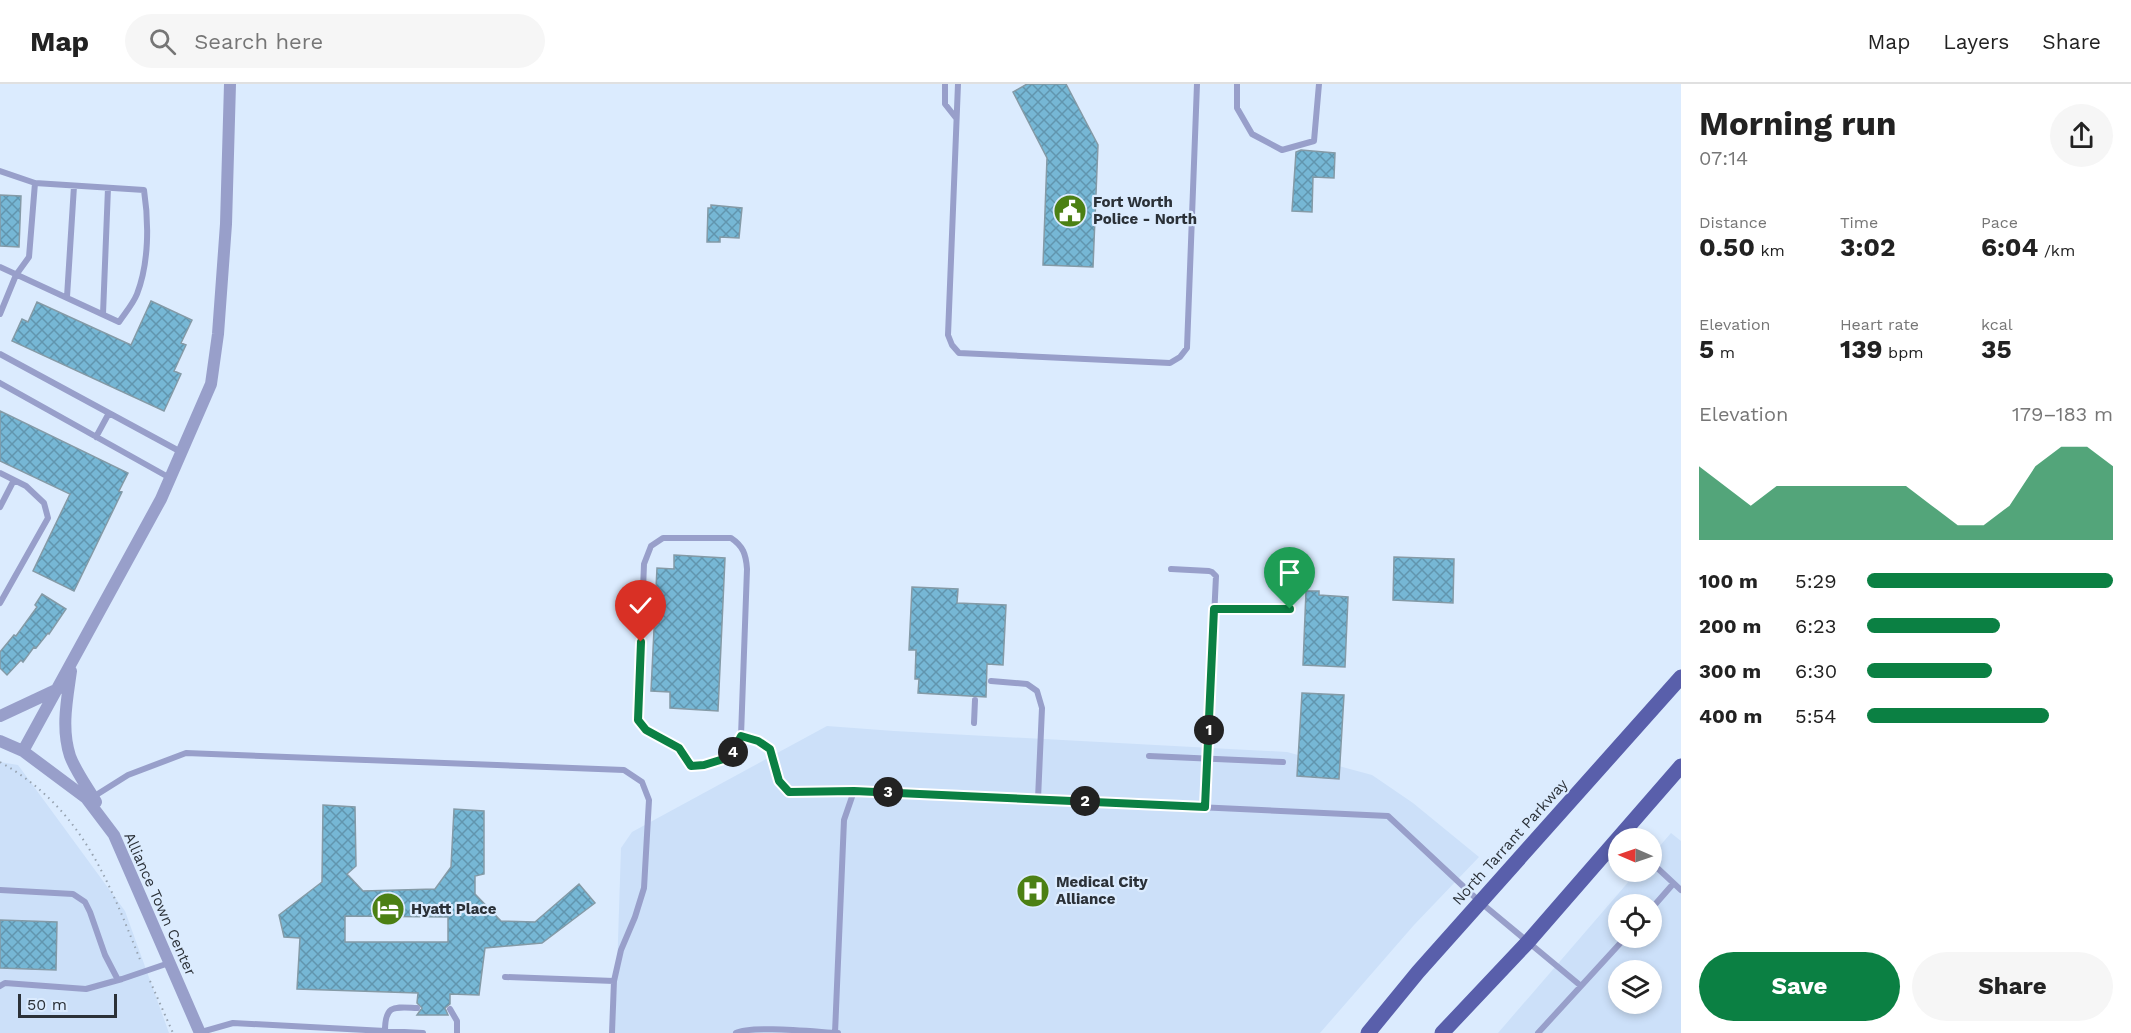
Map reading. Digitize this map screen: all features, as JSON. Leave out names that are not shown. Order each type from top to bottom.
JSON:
[{"type":"main road","name":"North Tarrant Parkway","points":[[1368,1033],[1418,972],[1681,678]]},
{"type":"main road","points":[[1631,828],[1681,766]]},
{"type":"main road","points":[[1442,1033],[1608,854]]},
{"type":"street","points":[[23,752],[161,499],[211,384],[218,334],[226,224],[230,84]]},
{"type":"street","points":[[72,663],[64,718],[71,757],[114,835]]},
{"type":"street","points":[[0,716],[58,689]]},
{"type":"street","name":"Alliance Town Center","points":[[0,741],[23,752],[86,798],[114,835],[199,1033]]},
{"type":"lane","points":[[945,84],[945,104],[956,119]]},
{"type":"lane","points":[[958,84],[948,335],[952,345],[959,353],[1170,363],[1180,357],[1187,348],[1197,84]]},
{"type":"lane","points":[[1237,84],[1236,108],[1252,134],[1282,150],[1314,141],[1319,84]]},
{"type":"lane","points":[[0,171],[35,183],[144,190],[147,207],[146,260],[137,295],[119,322],[0,267]]},
{"type":"lane","points":[[0,314],[16,275],[29,257],[35,183]]},
{"type":"lane","points":[[67,297],[74,186]]},
{"type":"lane","points":[[103,314],[108,188]]},
{"type":"lane","points":[[0,354],[181,452]]},
{"type":"lane","points":[[0,383],[170,478]]},
{"type":"lane","points":[[96,437],[109,413]]},
{"type":"lane","points":[[0,472],[26,486],[44,503],[48,518],[0,603]]},
{"type":"lane","points":[[0,507],[14,480]]},
{"type":"lane","points":[[663,538],[730,538],[739,544],[746,555],[741,736],[730,757],[704,765],[691,766],[679,748],[646,730],[638,720],[644,564],[651,546],[663,538]]},
{"type":"lane","points":[[1171,570],[1212,572],[1216,576],[1205,807]]},
{"type":"lane","points":[[1214,609],[1290,609]]},
{"type":"lane","points":[[991,681],[1027,684],[1037,691],[1042,708],[1038,799]]},
{"type":"lane","points":[[974,723],[975,700]]},
{"type":"lane","points":[[741,736],[758,741],[770,749],[779,781],[789,792],[854,791],[1388,816],[1480,902],[1581,986]]},
{"type":"lane","points":[[93,797],[128,775],[186,753],[624,770],[642,782],[649,800],[647,852],[644,888],[621,950],[614,981],[612,1033]]},
{"type":"lane","points":[[1149,756],[1283,762]]},
{"type":"lane","points":[[736,1033],[756,1030],[837,1033],[844,820],[854,791]]},
{"type":"lane","points":[[1662,873],[1681,890]]},
{"type":"lane","points":[[1662,897],[1673,884]]},
{"type":"lane","points":[[0,890],[73,894],[85,902],[105,955],[118,980]]},
{"type":"lane","points":[[1538,1033],[1615,948]]},
{"type":"lane","points":[[2,984],[86,988],[169,963]]},
{"type":"lane","points":[[505,977],[614,981]]},
{"type":"lane","points":[[385,1031],[385,1017],[388,1011],[394,1007],[417,1008]]},
{"type":"lane","points":[[450,1009],[457,1021],[457,1033]]},
{"type":"lane","points":[[199,1033],[232,1023],[303,1030],[423,1033]]},
{"type":"path","points":[[0,762],[45,794],[73,824],[102,869],[173,1033]]},
{"type":"shaded area","name":"Medical City Alliance","points":[[827,726],[1287,752],[1372,775],[1413,803],[1479,857],[1414,925],[1320,1033],[615,1033],[621,848],[632,832]]},
{"type":"shaded area","points":[[0,762],[18,765],[125,911],[169,1033],[0,1033]]},
{"type":"shaded area","points":[[1671,833],[1681,841],[1681,1033],[1498,1033],[1608,906],[1608,948],[1662,948],[1662,894],[1618,894],[1628,882],[1662,882],[1662,843]]},
{"type":"building","name":"Fort Worth Police - North","points":[[1027,84],[1066,84],[1098,145],[1093,267],[1043,265],[1047,158],[1013,92]]},
{"type":"building","points":[[1301,150],[1335,153],[1334,178],[1313,177],[1312,212],[1292,211],[1296,152]]},
{"type":"building","points":[[0,195],[21,196],[19,247],[0,246]]},
{"type":"building","points":[[711,205],[742,208],[739,238],[720,237],[720,242],[707,242],[708,208],[711,208]]},
{"type":"building","points":[[151,301],[192,320],[181,343],[186,345],[174,371],[181,374],[164,411],[12,341],[22,319],[28,322],[37,302],[131,345]]},
{"type":"building","points":[[0,411],[128,473],[119,491],[122,492],[74,591],[33,571],[70,494],[0,461]]},
{"type":"building","points":[[674,555],[725,558],[718,711],[670,708],[670,692],[651,691],[657,568],[674,569]]},
{"type":"building","points":[[1394,557],[1454,559],[1453,603],[1393,600]]},
{"type":"building","points":[[912,587],[958,589],[957,603],[1006,605],[1003,665],[987,664],[986,697],[918,693],[919,679],[915,679],[916,650],[909,650]]},
{"type":"building","points":[[1306,591],[1319,591],[1319,595],[1348,597],[1345,667],[1303,665]]},
{"type":"building","points":[[42,594],[66,609],[49,634],[36,648],[34,647],[23,662],[21,660],[7,675],[0,668],[0,652],[14,635],[16,636],[37,607],[35,605]]},
{"type":"building","points":[[1302,693],[1344,695],[1339,779],[1297,776]]},
{"type":"building","name":"Hyatt Place","points":[[323,805],[355,807],[356,866],[347,874],[363,891],[435,889],[451,867],[454,809],[484,811],[484,874],[475,876],[475,894],[501,921],[535,922],[579,884],[595,903],[542,943],[485,948],[479,995],[450,994],[450,1004],[445,1008],[448,1015],[417,1015],[422,1008],[417,1003],[418,993],[297,989],[300,938],[284,937],[279,915],[322,882]],"holes":[[[345,916],[448,917],[448,942],[345,942]]]},
{"type":"building","points":[[0,920],[57,922],[56,970],[0,968]]},
{"type":"place","name":"Fort Worth Police - North","points":[[1070,211]]},
{"type":"place","name":"Medical City Alliance","points":[[1033,891]]},
{"type":"place","name":"Hyatt Place","points":[[388,909]]},
{"type":"route","points":[[641,642],[638,720],[646,730],[679,748],[691,766],[704,765],[730,757],[741,736],[758,741],[770,749],[779,781],[789,792],[854,791],[1205,807],[1214,609],[1290,609]]}]
